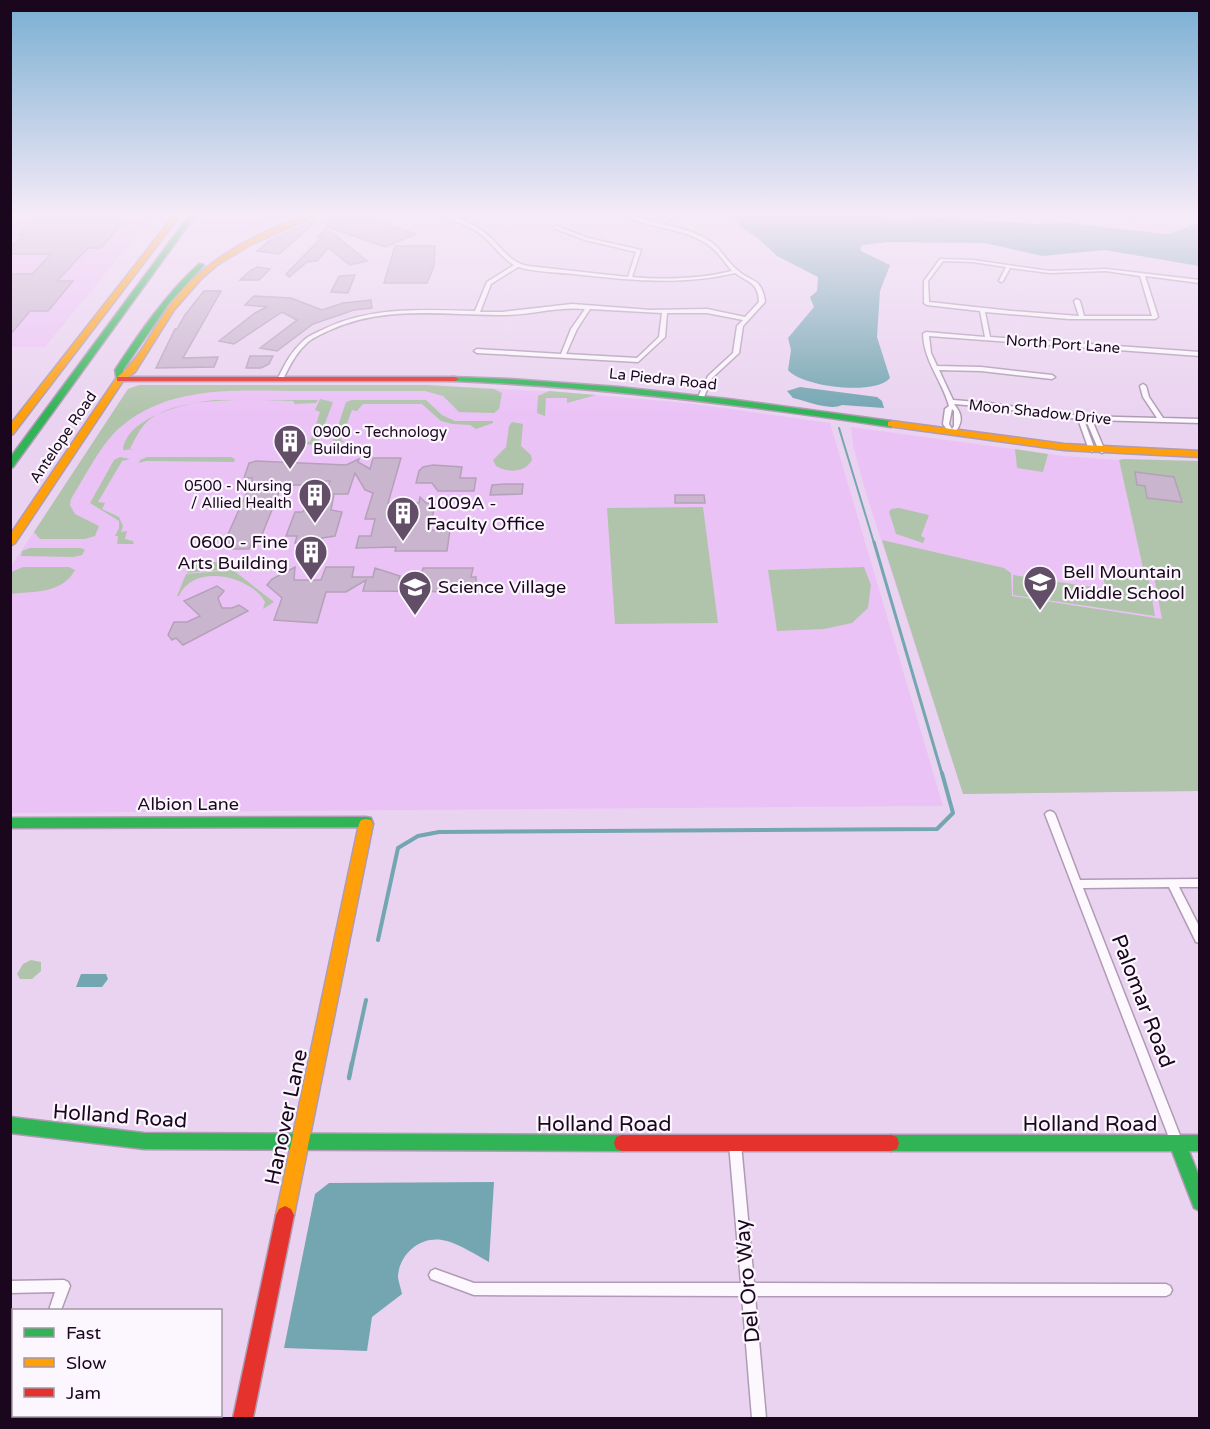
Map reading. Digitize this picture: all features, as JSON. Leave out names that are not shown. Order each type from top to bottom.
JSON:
[{"type":"main road","points":[[10,432],[134,280]]},
{"type":"main road","points":[[10,465],[139,280]]},
{"type":"main road","name":"Antelope Road","points":[[120,379],[119,370],[164,303],[184,280]]},
{"type":"main road","name":"Antelope Road","points":[[10,543],[120,379],[132,370],[186,290],[197,280]]},
{"type":"main road","name":"La Piedra Road","points":[[120,379],[472,380],[623,388],[952,433],[1097,450],[1200,454]]},
{"type":"main road","name":"Albion Lane","points":[[10,823],[366,822]]},
{"type":"main road","name":"Hanover Lane","points":[[243,1419],[366,822]]},
{"type":"main road","name":"Holland Road","points":[[10,1125],[144,1141],[735,1144],[1200,1143]]},
{"type":"main road","name":"Palomar Road","points":[[1177,1143],[1200,1202]]},
{"type":"street","points":[[477,314],[489,283],[494,280]]},
{"type":"street","points":[[700,397],[710,377],[736,353],[739,346],[738,332],[746,319],[762,302],[759,286],[752,280]]},
{"type":"street","points":[[927,280],[927,303],[982,310],[1082,317],[1155,317],[1143,280]]},
{"type":"street","points":[[1181,280],[1200,282]]},
{"type":"street","points":[[1077,301],[1082,317]]},
{"type":"street","points":[[281,378],[298,348],[316,334],[341,322],[399,312],[477,314],[558,307],[590,307],[665,312],[707,311],[746,319]]},
{"type":"street","points":[[564,354],[574,329],[590,307]]},
{"type":"street","points":[[982,310],[988,338]]},
{"type":"street","points":[[477,351],[564,354],[638,360],[662,337],[665,312]]},
{"type":"street","name":"North Port Lane","points":[[934,368],[926,342],[926,334],[1200,354]]},
{"type":"street","points":[[952,404],[948,409],[946,424],[952,433],[957,426],[957,411],[934,368],[981,369],[1052,377]]},
{"type":"street","points":[[1143,386],[1146,397],[1162,421]]},
{"type":"street","name":"Moon Shadow Drive","points":[[952,404],[999,406],[1055,416],[1089,419],[1200,421]]},
{"type":"street","points":[[1080,418],[1097,450]]},
{"type":"street","points":[[1089,419],[1097,450]]},
{"type":"street","name":"Palomar Road","points":[[1050,814],[1177,1143]]},
{"type":"street","points":[[1172,883],[1200,939]]},
{"type":"street","points":[[1077,884],[1200,883]]},
{"type":"street","name":"Del Oro Way","points":[[735,1144],[759,1419]]},
{"type":"street","points":[[435,1275],[474,1289],[1166,1290]]},
{"type":"street","points":[[10,1287],[64,1286],[56,1309]]},
{"type":"shaded area","points":[[11,280],[100,280],[45,347],[11,347]]},
{"type":"shaded area","points":[[818,280],[884,280],[880,291],[877,337],[890,378],[882,384],[870,387],[839,387],[808,381],[788,370],[791,350],[788,338],[814,307],[810,297],[817,291]]},
{"type":"shaded area","points":[[139,385],[427,385],[560,392],[687,403],[830,423],[943,806],[11,813],[10,568],[128,389]]},
{"type":"shaded area","points":[[139,385],[427,385],[494,389],[502,393],[499,409],[494,413],[459,412],[443,396],[425,391],[232,391],[186,396],[163,402],[143,412],[115,432],[101,450],[71,499],[70,505],[75,514],[99,526],[95,536],[85,539],[40,539],[34,532],[128,389]]},
{"type":"shaded area","points":[[800,387],[877,397],[882,401],[884,408],[825,406],[793,398],[787,391]]},
{"type":"shaded area","points":[[549,391],[596,395],[567,403],[567,398],[546,398],[545,416],[537,413],[538,396]]},
{"type":"shaded area","points":[[320,399],[333,402],[318,442],[313,445],[305,444],[305,441],[310,442],[320,412],[315,410]]},
{"type":"shaded area","points":[[259,400],[318,400],[316,403],[295,404],[293,401]]},
{"type":"shaded area","points":[[352,400],[426,400],[442,415],[455,421],[493,421],[493,423],[476,429],[470,425],[452,424],[441,421],[422,404],[363,404],[357,411],[352,410],[341,440],[345,442],[335,443],[333,441],[346,402]]},
{"type":"shaded area","points":[[155,416],[144,425],[130,449],[136,449],[123,450],[127,438],[135,428]]},
{"type":"shaded area","points":[[512,422],[523,424],[521,446],[531,455],[532,460],[525,467],[510,471],[496,466],[493,460],[506,447],[509,426]]},
{"type":"shaded area","name":"Bell Mountain Middle School","points":[[851,427],[1063,456],[1119,460],[1143,568],[1153,570],[1199,791],[963,794],[865,490],[853,445]]},
{"type":"shaded area","points":[[1015,449],[1048,454],[1043,472],[1017,468]]},
{"type":"shaded area","points":[[120,457],[130,459],[122,461],[98,502],[105,503],[102,509],[119,517],[123,526],[121,532],[127,531],[125,539],[133,541],[134,544],[117,544],[118,536],[115,536],[119,528],[119,521],[90,503],[114,460]]},
{"type":"shaded area","points":[[147,457],[231,457],[235,459],[234,462],[146,461],[139,463]]},
{"type":"shaded area","name":"Bell Mountain Middle School","points":[[1119,460],[1199,461],[1199,791],[963,794],[882,540],[1004,568],[1011,573],[1012,596],[1162,619],[1153,571],[1143,568]]},
{"type":"shaded area","points":[[703,507],[718,623],[615,624],[607,508]]},
{"type":"shaded area","points":[[899,508],[929,515],[921,536],[925,538],[923,543],[896,534],[889,512],[891,509]]},
{"type":"shaded area","points":[[30,548],[81,548],[85,550],[82,555],[74,557],[21,556],[22,551]]},
{"type":"shaded area","points":[[192,562],[223,562],[231,569],[187,573]]},
{"type":"shaded area","points":[[23,567],[69,567],[75,570],[63,583],[47,590],[11,594],[11,572]]},
{"type":"shaded area","points":[[864,567],[871,585],[868,608],[852,623],[824,629],[777,631],[768,570]]},
{"type":"shaded area","points":[[1103,569],[1148,576],[1155,616],[1013,595],[1013,575],[1105,589]]},
{"type":"shaded area","points":[[233,570],[274,602],[263,609],[265,602],[258,593],[247,585],[222,576],[196,579],[177,596],[186,574]]},
{"type":"shaded area","points":[[31,960],[41,962],[41,971],[32,979],[20,979],[17,974],[23,964]]},
{"type":"shaded area","points":[[81,974],[106,974],[108,979],[102,987],[76,987]]},
{"type":"shaded area","points":[[494,1182],[489,1262],[447,1241],[438,1239],[422,1242],[408,1252],[403,1259],[398,1278],[402,1294],[372,1317],[367,1351],[284,1348],[315,1194],[329,1183]]},
{"type":"building","points":[[10,280],[73,281],[48,311],[30,311],[10,335]]},
{"type":"building","points":[[337,280],[353,280],[348,293],[331,292]]},
{"type":"building","points":[[385,280],[428,280],[427,283],[384,283]]},
{"type":"building","points":[[204,291],[221,291],[183,358],[218,357],[214,367],[156,368],[175,329]]},
{"type":"building","points":[[254,296],[291,298],[322,310],[343,303],[371,300],[372,308],[354,310],[313,324],[277,351],[260,348],[297,320],[282,312],[234,344],[219,341],[255,313],[267,307],[245,305]]},
{"type":"building","points":[[250,356],[273,356],[269,364],[261,368],[246,368]]},
{"type":"building","points":[[373,458],[401,458],[388,503],[419,503],[420,497],[426,503],[436,504],[428,530],[450,530],[447,551],[395,551],[396,547],[356,548],[359,536],[371,536],[375,519],[365,519],[373,493],[365,490],[355,473],[348,494],[334,494],[331,510],[342,512],[335,536],[322,538],[321,543],[295,543],[297,536],[286,536],[295,512],[302,512],[310,504],[322,504],[330,481],[307,481],[306,485],[282,485],[259,542],[252,542],[249,549],[229,549],[231,543],[224,543],[252,481],[252,478],[244,478],[249,463],[256,461],[346,465],[359,459],[358,462],[370,469]]},
{"type":"building","points":[[433,465],[462,467],[460,478],[476,478],[474,491],[438,491],[432,483],[416,483],[419,471],[423,467]]},
{"type":"building","points":[[1135,472],[1174,477],[1182,502],[1147,498],[1145,486],[1137,485]]},
{"type":"building","points":[[523,484],[522,494],[490,495],[492,485]]},
{"type":"building","points":[[675,495],[704,495],[705,503],[675,503]]},
{"type":"building","points":[[295,567],[294,580],[321,580],[326,567],[354,567],[352,577],[373,577],[375,568],[400,576],[399,579],[420,580],[423,568],[473,568],[471,577],[476,577],[476,583],[480,583],[479,592],[363,591],[366,580],[346,592],[326,592],[317,623],[274,620],[282,598],[267,585],[272,579]]},
{"type":"building","points":[[217,586],[224,591],[218,598],[222,608],[239,605],[248,611],[183,645],[176,638],[172,640],[168,635],[174,622],[187,622],[200,616],[184,601]]},
{"type":"waterway","points":[[839,428],[874,543]]},
{"type":"waterway","points":[[874,542],[942,774]]},
{"type":"waterway","points":[[378,940],[398,848],[418,836],[439,832],[937,829],[953,813],[942,773]]},
{"type":"waterway","points":[[352,1064],[366,1000]]},
{"type":"waterway","points":[[349,1078],[352,1063]]},
{"type":"traffic: fast","points":[[10,465],[145,280]]},
{"type":"traffic: fast","points":[[120,379],[119,370],[147,328],[186,280]]},
{"type":"traffic: fast","points":[[455,379],[619,389],[782,408],[891,424]]},
{"type":"traffic: fast","points":[[10,823],[366,822],[366,824]]},
{"type":"traffic: fast","points":[[10,1125],[144,1141],[622,1143]]},
{"type":"traffic: fast","points":[[891,1143],[1200,1143]]},
{"type":"traffic: fast","points":[[1177,1143],[1200,1202]]},
{"type":"traffic: slow","points":[[10,432],[128,280]]},
{"type":"traffic: slow","points":[[10,543],[120,379],[132,370],[178,299],[196,280]]},
{"type":"traffic: slow","points":[[891,424],[1064,447],[1200,454]]},
{"type":"traffic: slow","points":[[285,1215],[366,824]]},
{"type":"traffic: jam","points":[[120,379],[455,379]]},
{"type":"traffic: jam","points":[[622,1143],[891,1143]]},
{"type":"traffic: jam","points":[[243,1418],[285,1215]]},
{"type":"place","name":"0900 - Technology Building","points":[[290,470]]},
{"type":"place","name":"0500 - Nursing / Allied Health","points":[[315,524]]},
{"type":"place","name":"1009A - Faculty Office","points":[[403,542]]},
{"type":"place","name":"0600 - Fine Arts Building","points":[[311,581]]},
{"type":"place","name":"Bell Mountain Middle School","points":[[1040,611]]},
{"type":"place","name":"Science Village","points":[[415,616]]}]
